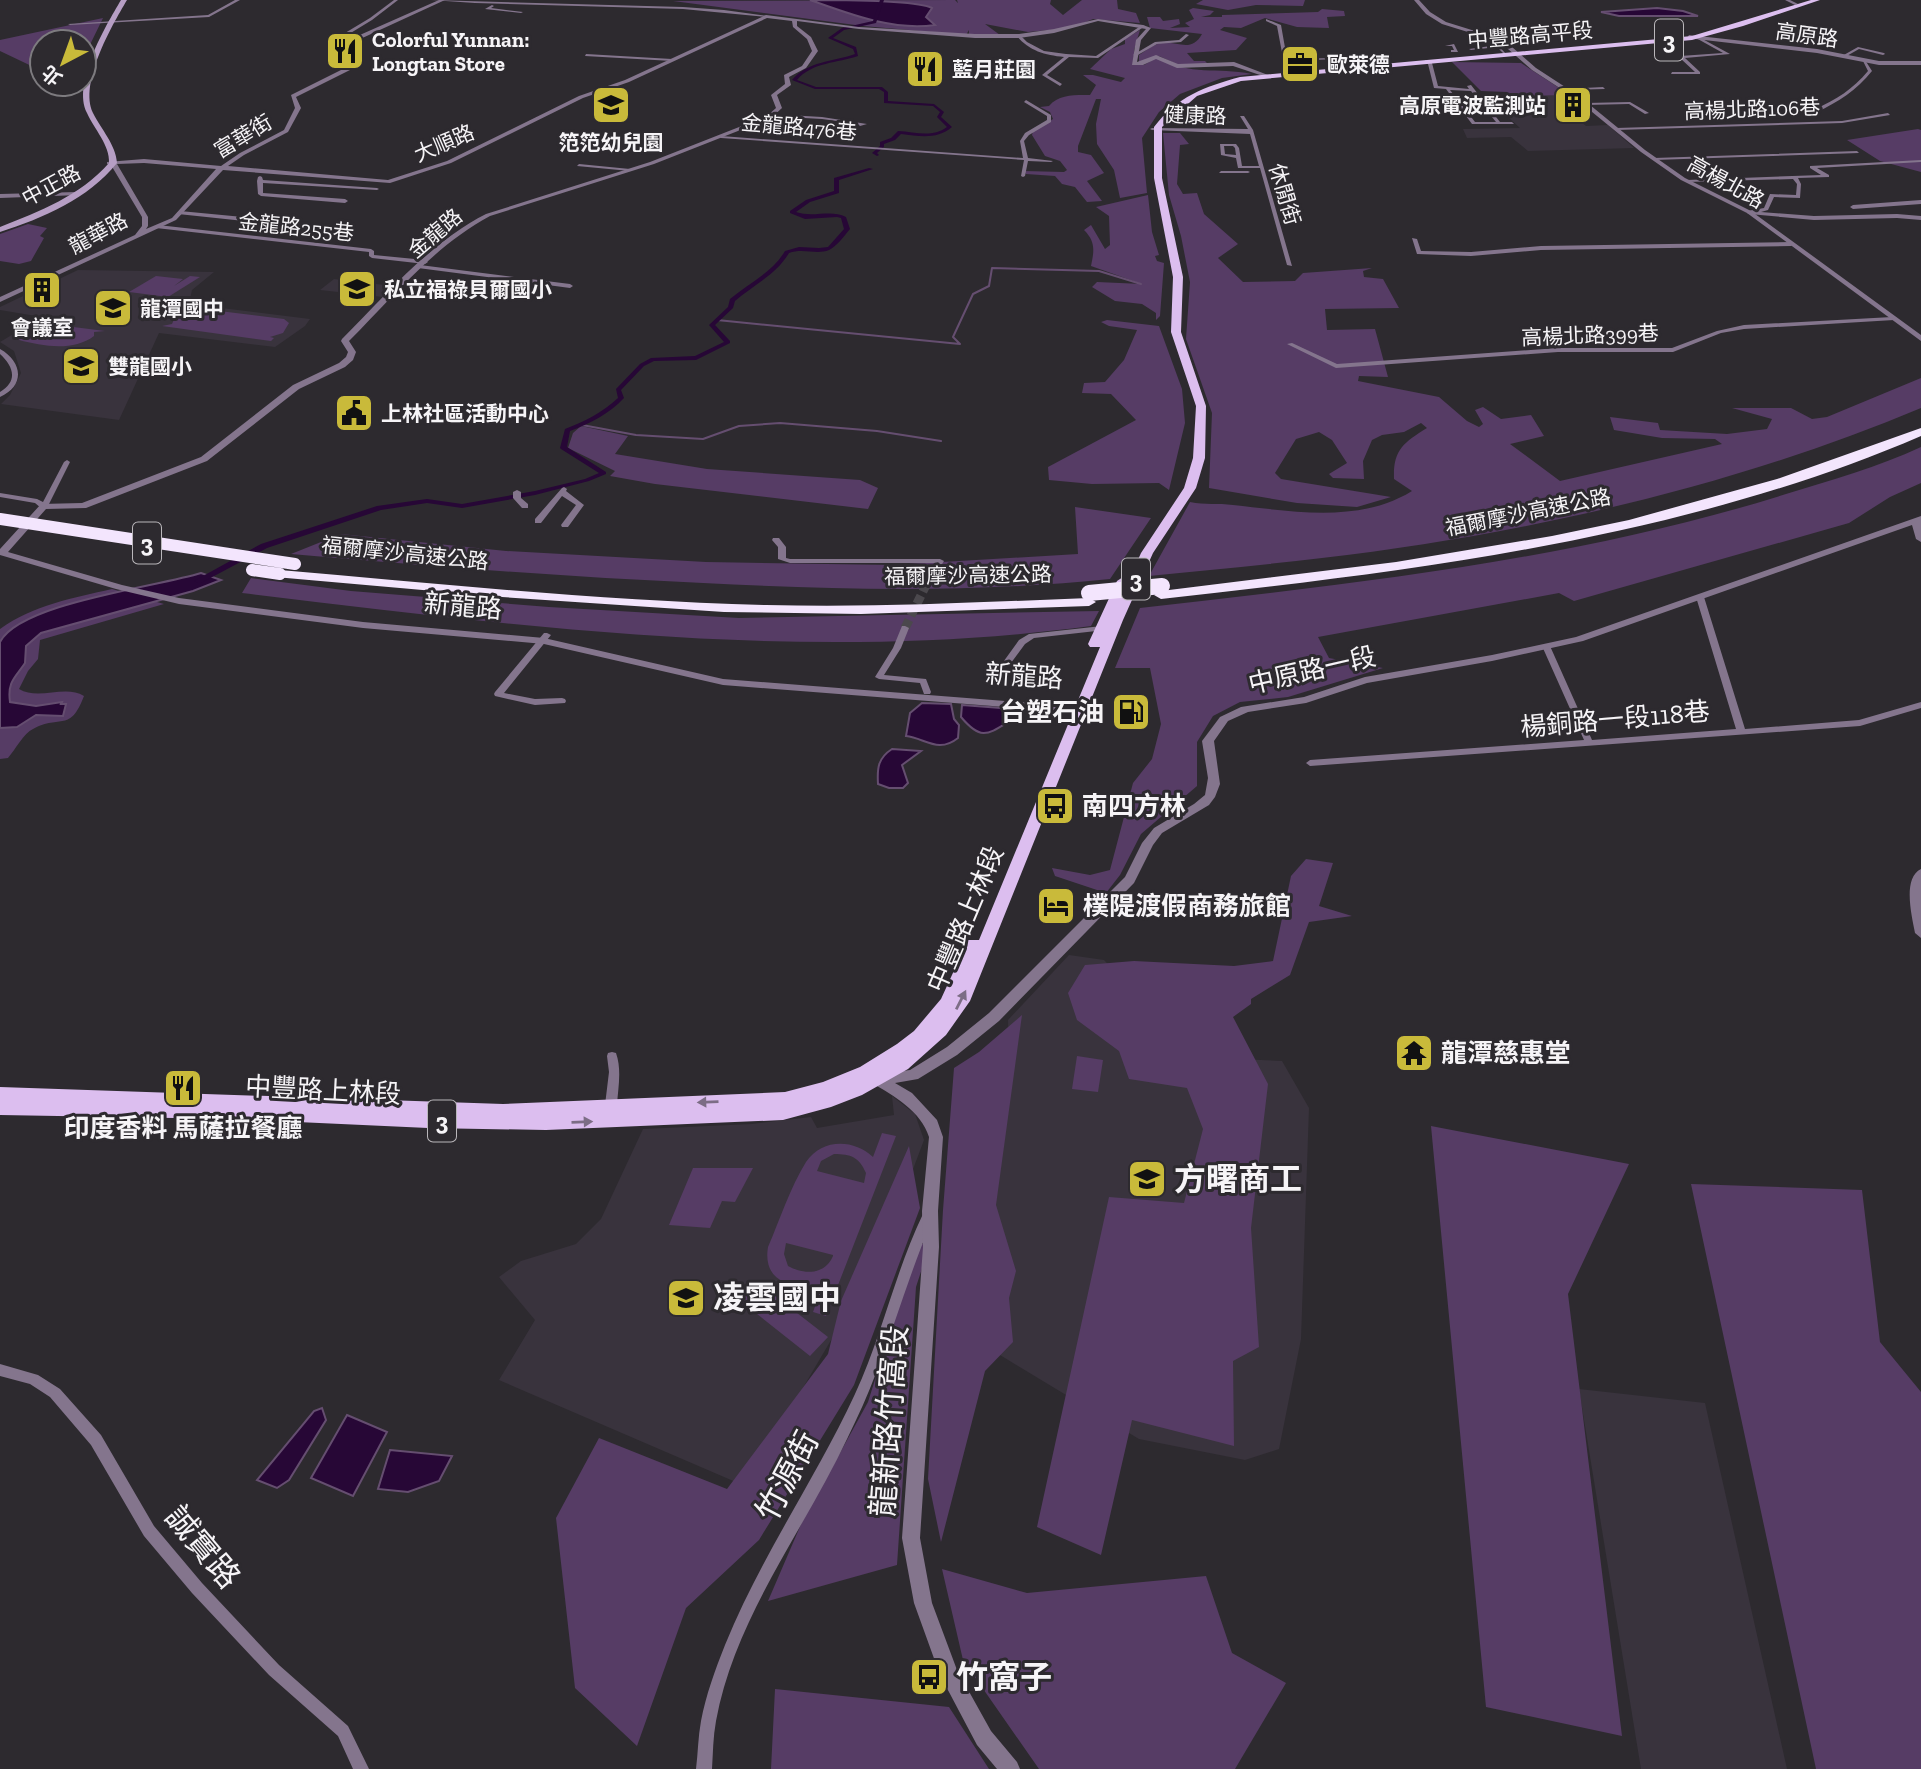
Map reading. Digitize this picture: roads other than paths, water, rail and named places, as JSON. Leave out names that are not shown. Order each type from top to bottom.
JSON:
[{"type":"highway","name":"福爾摩沙高速公路","points":[[1161,590],[1379,561],[1569,529],[1693,499],[1874,440],[1921,420]]},
{"type":"highway","name":"福爾摩沙高速公路","points":[[0,530],[280,574],[495,593],[726,608],[906,607],[1089,598],[1396,566],[1540,543],[1727,499],[1829,467],[1921,432]]},
{"type":"highway","name":"福爾摩沙高速公路","points":[[0,519],[295,564],[530,587],[727,598],[1089,598]]},
{"type":"main road","points":[[111,163],[113,154],[85,101],[84,93],[99,48],[122,0]]},
{"type":"main road","name":"中豐路高平段","points":[[1694,38],[1809,0]]},
{"type":"main road","name":"中豐路高平段","points":[[1156,129],[1178,103],[1201,90],[1239,78],[1694,38],[1817,0]]},
{"type":"main road","name":"中豐路高平段","points":[[1427,61],[1455,55],[1514,53]]},
{"type":"main road","points":[[78,98],[111,163]]},
{"type":"main road","name":"中豐路上林段","points":[[0,1108],[232,1112],[428,1121],[546,1123],[783,1113],[814,1107],[850,1094],[873,1076],[911,1056],[955,1012],[970,982],[1102,628],[1133,559],[1182,485],[1190,453],[1193,405],[1189,386],[1167,333],[1170,266],[1153,179],[1156,129]]},
{"type":"main road","name":"中豐路上林段","points":[[1075,705],[1147,553],[1190,488],[1199,458],[1201,406],[1176,332],[1178,277],[1158,178],[1156,129]]},
{"type":"main road","name":"中正路","points":[[0,229],[75,194],[99,178],[111,163]]},
{"type":"main road","name":"中豐路上林段","points":[[0,1094],[503,1111],[785,1099],[825,1091],[873,1076]]},
{"type":"street","points":[[70,24],[209,16],[238,0]]},
{"type":"street","points":[[396,0],[346,34],[356,38],[443,0]]},
{"type":"street","points":[[433,0],[496,4],[637,4],[931,34],[1019,36],[1075,28],[1098,20],[1149,29],[1139,40],[1134,64],[1138,65],[1156,57],[1177,66],[1234,64],[1264,74]]},
{"type":"street","name":"高楊北路","points":[[1416,0],[1444,23],[1497,38],[1514,53],[1567,89],[1654,159],[1687,181],[1749,212],[1921,339]]},
{"type":"street","points":[[1787,0],[1796,4]]},
{"type":"street","points":[[496,4],[487,9],[521,12]]},
{"type":"street","name":"大順路","points":[[111,163],[144,161],[388,182],[449,162],[581,97],[672,60],[766,16]]},
{"type":"street","points":[[771,115],[779,108],[775,93],[788,85],[786,76],[804,67],[815,51],[809,38],[794,26],[794,20]]},
{"type":"street","points":[[1268,20],[1279,25],[1286,72]]},
{"type":"street","points":[[1019,36],[1024,44],[1037,50],[1097,57],[1143,26]]},
{"type":"street","points":[[1476,32],[1572,26]]},
{"type":"street","points":[[1135,55],[1156,43],[1181,41],[1187,35]]},
{"type":"street","name":"富華街","points":[[137,236],[180,213],[185,204],[242,154],[288,129],[298,108],[293,96],[295,93],[354,66],[356,38]]},
{"type":"street","points":[[1672,73],[1699,73],[1681,57],[1728,54],[1694,38]]},
{"type":"street","name":"高原路","points":[[1694,38],[1891,64],[1921,63]]},
{"type":"street","points":[[1471,49],[1498,47],[1505,53]]},
{"type":"street","points":[[1844,56],[1858,48],[1883,54]]},
{"type":"street","points":[[586,55],[672,60]]},
{"type":"street","points":[[1060,85],[1044,75],[1069,55]]},
{"type":"street","points":[[1284,60],[1335,59]]},
{"type":"street","points":[[1427,61],[1434,86],[1445,90],[1469,87],[1499,123]]},
{"type":"street","points":[[1806,106],[1815,111],[1847,96],[1851,88],[1870,71],[1865,61]]},
{"type":"street","points":[[1567,89],[1603,88]]},
{"type":"street","points":[[1445,90],[1474,123],[1512,123]]},
{"type":"street","points":[[1023,176],[1026,160],[1022,141],[1027,134],[1049,121],[1049,115],[1026,101]]},
{"type":"street","points":[[1586,104],[1630,103],[1647,113]]},
{"type":"street","name":"高楊北路106巷","points":[[1616,129],[1842,122],[1888,114]]},
{"type":"street","points":[[771,115],[865,124],[860,125]]},
{"type":"street","name":"金龍路","points":[[44,506],[83,506],[100,501],[190,466],[215,453],[296,387],[350,358],[352,352],[345,341],[463,227],[474,220],[630,170],[721,137],[771,115]]},
{"type":"street","name":"休閒街","points":[[1242,117],[1251,132],[1290,265]]},
{"type":"street","name":"健康路","points":[[1156,129],[1251,132]]},
{"type":"street","name":"金龍路476巷","points":[[721,137],[1051,161]]},
{"type":"street","points":[[1654,159],[1857,152]]},
{"type":"street","points":[[1237,157],[1240,167],[1262,170]]},
{"type":"street","points":[[1687,181],[1827,176],[1812,167],[1921,162]]},
{"type":"street","name":"龍華路","points":[[0,300],[137,236],[145,226],[145,217],[111,163]]},
{"type":"street","points":[[579,165],[630,170]]},
{"type":"street","points":[[1221,172],[1262,170]]},
{"type":"street","points":[[265,172],[259,180],[261,194],[345,201]]},
{"type":"street","points":[[1749,212],[1766,209],[1772,195],[1798,197],[1800,184],[1795,177]]},
{"type":"street","points":[[259,180],[377,190]]},
{"type":"street","points":[[0,196],[75,194]]},
{"type":"street","points":[[1853,207],[1919,204]]},
{"type":"street","points":[[1749,212],[1814,218],[1921,218]]},
{"type":"street","points":[[180,213],[263,221]]},
{"type":"street","name":"金龍路255巷","points":[[158,227],[372,251],[372,256],[570,286]]},
{"type":"street","points":[[1414,239],[1419,253],[1471,254],[1541,248],[1791,244]]},
{"type":"street","name":"高楊北路399巷","points":[[1290,344],[1336,366],[1558,350],[1673,350],[1719,332],[1744,327],[1892,319]]},
{"type":"street","points":[[0,351],[10,360],[15,375],[10,389],[0,395]]},
{"type":"street","points":[[1,553],[44,506],[67,462]]},
{"type":"street","points":[[538,521],[563,491],[580,505],[565,525]]},
{"type":"street","points":[[517,494],[525,506]]},
{"type":"street","points":[[0,495],[37,501],[44,506]]},
{"type":"street","points":[[1918,520],[1921,539]]},
{"type":"street","name":"中原路一段","points":[[873,1076],[913,1075],[951,1051],[994,1017],[1130,880],[1138,866],[1140,852],[1153,835],[1197,806],[1213,790],[1208,741],[1224,719],[1245,709],[1306,700],[1366,680],[1579,639],[1918,520]]},
{"type":"street","points":[[776,540],[782,547],[782,559],[790,561],[940,561],[934,570]]},
{"type":"street","name":"新龍路","points":[[1,553],[182,598],[363,625],[546,638],[724,676],[775,683],[927,692],[1075,705]]},
{"type":"street","points":[[1700,597],[1741,730]]},
{"type":"street","points":[[905,628],[900,647],[888,658],[879,677],[923,681],[927,692]]},
{"type":"street","points":[[1005,665],[1022,642],[1032,636],[1102,628]]},
{"type":"street","points":[[546,638],[498,694],[535,702],[562,701]]},
{"type":"street","name":"新龍路","points":[[546,638],[723,682],[1075,705]]},
{"type":"street","points":[[1546,646],[1589,743]]},
{"type":"street","name":"楊銅路一段118巷","points":[[1310,763],[1860,723],[1921,705]]},
{"type":"street","points":[[1921,873],[1915,895],[1921,933]]},
{"type":"street","points":[[611,1105],[614,1072],[612,1056]]},
{"type":"street","name":"龍新路竹窩段","points":[[873,1076],[907,1097],[932,1124],[936,1137],[911,1538],[923,1603],[949,1675],[984,1738],[1010,1769]]},
{"type":"street","name":"竹源街","points":[[704,1769],[709,1715],[723,1669],[747,1614],[862,1395],[930,1211]]},
{"type":"street","name":"誠實路","points":[[0,1370],[33,1379],[55,1393],[96,1440],[149,1531],[197,1588],[274,1670],[343,1731],[361,1769]]},
{"type":"waterway","points":[[877,155],[874,153],[882,143],[893,139],[900,132],[933,135],[950,127],[939,117],[942,112],[934,105],[886,102],[886,92],[880,88],[815,88],[794,80],[806,69],[857,55],[855,48],[830,38],[843,29],[875,22],[882,0]]},
{"type":"waterway","points":[[198,581],[264,546],[380,508],[427,501],[462,506],[535,493],[604,473],[563,448],[567,430],[596,417],[615,404],[621,398],[618,390],[642,365],[653,359],[696,358],[728,342],[712,325],[731,307],[732,300],[777,267],[787,252],[799,248],[830,248],[847,229],[843,217],[838,215],[805,217],[792,212],[808,201],[837,192],[836,179],[871,169]]},
{"type":"waterway","points":[[717,320],[960,344],[953,337],[973,294],[989,286],[992,268],[1099,271],[1141,284]]},
{"type":"waterway","points":[[582,425],[636,435],[703,439],[739,426],[780,423],[877,431],[941,441]]},
{"type":"tunnel","points":[[927,583],[934,570]]},
{"type":"tunnel","points":[[905,628],[927,583]]},
{"type":"place","name":"Colorful Yunnan: Longtan Store","points":[[345,51]]},
{"type":"place","name":"歐萊德","points":[[1300,64]]},
{"type":"place","name":"藍月莊園","points":[[925,69]]},
{"type":"place","name":"笵笵幼兒園","points":[[611,105]]},
{"type":"place","name":"高原電波監測站","points":[[1573,105]]},
{"type":"place","name":"私立福祿貝爾國小","points":[[357,289]]},
{"type":"place","name":"會議室","points":[[42,290]]},
{"type":"place","name":"龍潭國中","points":[[113,308]]},
{"type":"place","name":"雙龍國小","points":[[81,366]]},
{"type":"place","name":"上林社區活動中心","points":[[354,413]]},
{"type":"place","name":"台塑石油","points":[[1131,712]]},
{"type":"place","name":"南四方林","points":[[1055,806]]},
{"type":"place","name":"樸隄渡假商務旅館","points":[[1056,906]]},
{"type":"place","name":"龍潭慈惠堂","points":[[1414,1053]]},
{"type":"place","name":"印度香料 馬薩拉餐廳","points":[[183,1088]]},
{"type":"place","name":"方曙商工","points":[[1147,1179]]},
{"type":"place","name":"凌雲國中","points":[[686,1298]]},
{"type":"place","name":"竹窩子","points":[[929,1677]]}]
